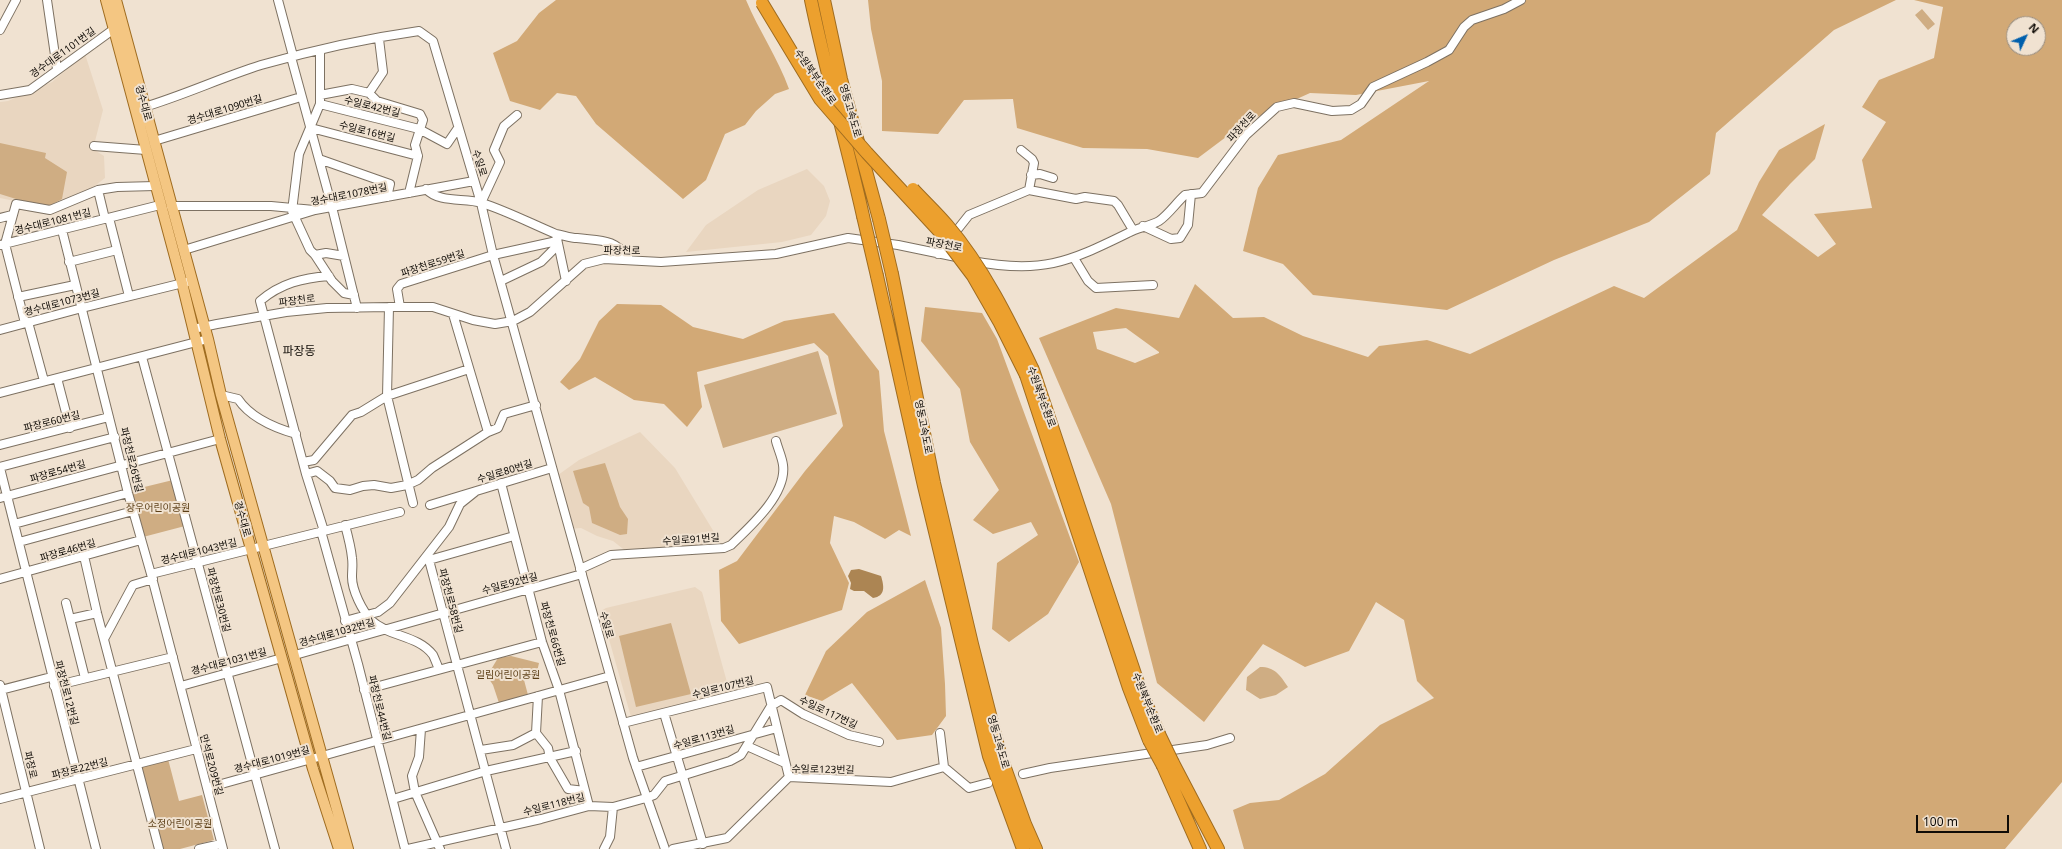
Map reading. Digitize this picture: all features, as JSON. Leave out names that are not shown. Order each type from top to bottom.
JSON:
[{"type":"highway","name":"영동고속도로","points":[[811,0],[823,58],[849,151],[924,486],[989,756],[1023,849]]},
{"type":"highway","name":"영동고속도로","points":[[824,0],[841,79],[879,219],[892,274],[934,483],[974,651],[1000,754],[1025,824],[1036,849]]},
{"type":"highway","name":"수원북부순환로","points":[[764,1],[825,95],[873,148],[947,225],[979,271],[1009,321],[1029,373],[1139,686],[1154,737],[1168,764],[1218,849]]},
{"type":"highway","name":"수원북부순환로","points":[[1168,764],[1200,849]]},
{"type":"main road","name":"경수대로","points":[[112,3],[114,29],[139,108],[154,141],[193,280],[221,395],[294,655],[339,849]]},
{"type":"main road","name":"경수대로","points":[[112,3],[139,108],[146,150],[182,283],[220,439],[282,658],[318,758],[348,849]]},
{"type":"street","points":[[0,30],[16,0]]},
{"type":"street","points":[[47,0],[57,69]]},
{"type":"street","points":[[278,0],[301,96],[332,207],[357,308]]},
{"type":"street","name":"파장천로","points":[[193,329],[265,316],[327,308],[433,307],[473,320],[495,324],[512,321],[530,312],[584,264],[604,260],[629,259],[661,262],[776,254],[814,244],[848,238],[898,245],[981,262],[1022,267],[1042,266],[1074,258],[1133,230],[1158,221],[1185,195],[1202,193],[1246,135],[1277,107],[1294,103],[1332,111],[1351,110],[1361,104],[1373,87],[1449,50],[1464,28],[1472,20],[1504,9],[1520,0]]},
{"type":"street","name":"경수대로1101번길","points":[[0,95],[30,90],[114,29]]},
{"type":"street","name":"수일로","points":[[139,108],[164,102],[260,66],[292,57],[419,31],[432,41],[481,203],[493,255],[536,405],[623,723],[646,798],[665,849]]},
{"type":"street","points":[[369,93],[383,72],[379,39]]},
{"type":"street","points":[[320,51],[320,104],[299,154],[292,207],[304,239],[329,276],[344,293],[354,295]]},
{"type":"street","name":"수일로42번길","points":[[320,95],[352,89],[369,93],[377,101],[420,114],[423,120],[419,129]]},
{"type":"street","name":"경수대로1090번길","points":[[154,141],[301,96]]},
{"type":"street","name":"수일로42번길","points":[[320,104],[419,129],[447,144],[458,128]]},
{"type":"street","points":[[481,203],[500,162],[494,150],[504,126],[517,115]]},
{"type":"street","name":"수일로16번길","points":[[311,128],[418,156]]},
{"type":"street","points":[[409,193],[418,156],[416,145],[419,129]]},
{"type":"street","points":[[94,146],[146,150]]},
{"type":"street","points":[[1021,150],[1034,161],[1029,190]]},
{"type":"street","points":[[319,159],[390,184],[387,198]]},
{"type":"street","points":[[1032,175],[1040,174],[1053,178]]},
{"type":"street","name":"경수대로1078번길","points":[[184,250],[295,218],[315,210],[474,181]]},
{"type":"street","points":[[98,190],[117,187],[155,186]]},
{"type":"street","name":"경수대로1081번길","points":[[3,244],[16,204],[50,210],[98,190],[117,250]]},
{"type":"street","points":[[426,190],[430,193],[450,199],[481,203],[557,240],[578,238],[591,239],[612,244],[622,248],[629,259]]},
{"type":"street","points":[[938,254],[969,215],[1029,190],[1076,199],[1085,197],[1114,201],[1122,210],[1133,230]]},
{"type":"street","points":[[1143,226],[1171,239],[1180,238],[1188,225],[1191,194]]},
{"type":"street","name":"경수대로1081번길","points":[[3,244],[160,205]]},
{"type":"street","points":[[171,206],[292,207],[315,210]]},
{"type":"street","points":[[0,218],[12,216]]},
{"type":"street","name":"파장천로26번길","points":[[62,230],[128,493],[181,686]]},
{"type":"street","points":[[501,281],[541,262],[557,240]]},
{"type":"street","points":[[557,240],[566,281]]},
{"type":"street","name":"파장천로59번길","points":[[400,307],[397,289],[401,284],[493,255],[557,240]]},
{"type":"street","points":[[3,244],[44,381]]},
{"type":"street","points":[[69,262],[117,250],[129,296]]},
{"type":"street","points":[[315,255],[326,252],[344,256]]},
{"type":"street","points":[[1074,258],[1088,281],[1096,288],[1153,284]]},
{"type":"street","name":"파장천로","points":[[265,316],[260,301],[272,291],[305,278],[329,276]]},
{"type":"street","name":"경수대로1073번길","points":[[0,330],[193,280]]},
{"type":"street","points":[[18,298],[75,285]]},
{"type":"street","points":[[389,307],[387,396],[407,485],[413,503]]},
{"type":"street","points":[[453,314],[488,432]]},
{"type":"street","name":"파장천로44번길","points":[[265,316],[306,474],[323,531],[345,621],[358,664],[405,849]]},
{"type":"street","points":[[0,393],[208,339]]},
{"type":"street","name":"파장천로30번길","points":[[142,357],[275,849]]},
{"type":"street","points":[[303,462],[314,460],[352,415],[361,412],[387,396],[469,369]]},
{"type":"street","points":[[57,378],[70,428]]},
{"type":"street","points":[[221,395],[238,399],[244,408],[280,429],[296,434]]},
{"type":"street","points":[[314,460],[317,471],[330,480],[336,488],[350,490],[363,486],[374,485],[391,488],[407,485],[418,480],[432,468],[488,432],[498,428],[504,414],[536,405]]},
{"type":"street","name":"파장로60번길","points":[[0,445],[109,417]]},
{"type":"street","name":"파장천로12번길","points":[[96,849],[19,542],[4,497],[0,468],[115,437]]},
{"type":"street","name":"파장로54번길","points":[[4,497],[121,464],[220,439]]},
{"type":"street","name":"수일로91번길","points":[[581,572],[612,555],[724,548],[731,545],[774,498],[780,489],[783,465],[776,441]]},
{"type":"street","name":"수일로80번길","points":[[366,614],[378,612],[390,603],[424,557],[449,527],[460,504],[475,492],[552,468]]},
{"type":"street","points":[[306,474],[317,471]]},
{"type":"street","name":"파장천로66번길","points":[[501,483],[542,642],[559,690],[589,806]]},
{"type":"street","points":[[430,505],[475,492]]},
{"type":"street","points":[[14,524],[128,493]]},
{"type":"street","points":[[19,542],[133,511]]},
{"type":"street","name":"경수대로1043번길","points":[[152,577],[198,562],[400,512]]},
{"type":"street","points":[[345,525],[352,559],[352,578],[356,593],[366,614],[372,621],[384,630]]},
{"type":"street","name":"파장천로58번길","points":[[506,849],[481,750],[429,560],[514,536]]},
{"type":"street","name":"파장로46번길","points":[[0,580],[142,540]]},
{"type":"street","points":[[84,556],[97,613],[159,849]]},
{"type":"street","name":"수일로92번길","points":[[443,612],[529,589],[581,572]]},
{"type":"street","points":[[104,639],[133,585],[152,577]]},
{"type":"street","points":[[66,603],[85,678]]},
{"type":"street","name":"경수대로1032번길","points":[[294,655],[443,612]]},
{"type":"street","points":[[70,619],[97,613]]},
{"type":"street","points":[[345,621],[366,614]]},
{"type":"street","name":"경수대로1032번길","points":[[384,630],[416,642],[425,648],[433,655],[439,669]]},
{"type":"street","points":[[364,690],[542,642]]},
{"type":"street","points":[[54,686],[173,657]]},
{"type":"street","name":"경수대로1031번길","points":[[181,686],[227,672],[282,658]]},
{"type":"street","name":"경수대로1019번길","points":[[206,788],[471,716],[610,676]]},
{"type":"street","points":[[0,687],[52,677]]},
{"type":"street","name":"만석로209번길","points":[[181,686],[222,846]]},
{"type":"street","name":"파장로","points":[[0,687],[40,849]]},
{"type":"street","name":"수일로107번길","points":[[623,723],[767,688],[789,777]]},
{"type":"street","points":[[538,696],[535,726],[536,734],[548,748],[550,758],[568,790],[585,791]]},
{"type":"street","name":"수일로117번길","points":[[771,706],[781,700],[803,714],[849,735],[880,742]]},
{"type":"street","points":[[646,798],[654,795],[665,781],[730,761],[741,755],[748,746],[753,734],[771,706]]},
{"type":"street","points":[[664,713],[703,844]]},
{"type":"street","name":"수일로113번길","points":[[636,767],[777,728]]},
{"type":"street","points":[[421,729],[419,757],[412,776],[416,792],[439,846]]},
{"type":"street","points":[[940,733],[944,767],[970,788],[988,782]]},
{"type":"street","points":[[481,750],[513,745],[536,734]]},
{"type":"street","points":[[1023,774],[1050,768],[1207,745],[1230,738]]},
{"type":"street","points":[[748,746],[785,763]]},
{"type":"street","name":"파장로22번길","points":[[0,799],[196,749]]},
{"type":"street","points":[[393,799],[486,772],[576,751]]},
{"type":"street","name":"수일로123번길","points":[[673,849],[727,838],[789,777],[891,782],[944,767]]},
{"type":"street","name":"수일로118번길","points":[[408,849],[439,846],[500,828],[589,806],[613,807],[646,798]]},
{"type":"street","points":[[604,849],[610,837],[613,807]]},
{"type":"street","points":[[198,849],[222,846]]},
{"type":"shaded area","points":[[556,0],[746,0],[789,89],[775,94],[756,111],[745,125],[725,134],[706,180],[683,199],[596,124],[576,96],[557,93],[540,110],[510,101],[493,53],[517,41],[539,13]]},
{"type":"shaded area","points":[[868,0],[1896,0],[1834,30],[1716,133],[1710,174],[1649,222],[1554,260],[1447,310],[1313,295],[1283,264],[1243,251],[1258,188],[1278,155],[1341,140],[1429,81],[1356,95],[1310,93],[1246,122],[1198,158],[1147,149],[1083,148],[1017,128],[1013,99],[964,100],[938,134],[882,131],[882,81],[871,29]]},
{"type":"shaded area","points":[[1914,0],[2062,0],[2062,782],[2005,849],[1244,849],[1233,810],[1250,803],[1279,800],[1325,774],[1380,725],[1434,698],[1417,681],[1404,620],[1376,602],[1349,651],[1305,667],[1263,644],[1204,722],[1157,683],[1111,504],[1039,338],[1116,308],[1179,318],[1195,284],[1233,318],[1264,317],[1303,336],[1368,357],[1379,346],[1427,340],[1470,354],[1614,286],[1644,298],[1737,230],[1759,182],[1779,150],[1825,124],[1815,159],[1762,215],[1818,257],[1836,244],[1814,214],[1872,208],[1862,160],[1886,122],[1862,107],[1879,80],[1934,58],[1943,7]],"holes":[[[1126,328],[1159,352],[1135,363],[1097,349],[1093,332]]]},
{"type":"shaded area","points":[[85,54],[103,110],[93,149],[104,156],[105,178],[87,192],[50,208],[0,198],[0,102],[8,101],[52,82]]},
{"type":"shaded area","points":[[807,169],[824,186],[830,201],[826,216],[811,235],[782,242],[686,252],[706,225],[758,190]]},
{"type":"shaded area","points":[[617,304],[661,305],[693,327],[743,339],[784,321],[834,313],[879,371],[884,431],[911,536],[899,530],[885,539],[854,522],[834,516],[830,543],[849,583],[842,610],[739,644],[721,621],[719,570],[737,561],[805,471],[843,426],[828,356],[814,343],[697,372],[702,407],[687,427],[664,404],[634,400],[595,377],[569,390],[560,382],[580,359],[599,321]]},
{"type":"shaded area","points":[[925,307],[982,313],[997,339],[1079,562],[1048,614],[1009,642],[992,629],[997,563],[1038,535],[1031,522],[993,534],[973,520],[999,490],[970,442],[960,389],[921,341]]},
{"type":"shaded area","points":[[640,432],[675,468],[714,532],[711,545],[627,552],[613,541],[597,536],[581,528],[569,529],[558,475],[579,460]]},
{"type":"shaded area","points":[[859,569],[881,576],[883,590],[880,595],[873,598],[864,591],[854,591],[850,589],[851,583],[848,576],[851,570]]},
{"type":"shaded area","points":[[925,580],[941,628],[945,684],[946,716],[932,735],[897,740],[852,683],[822,701],[805,695],[826,651],[867,612]]},
{"type":"shaded area","points":[[695,587],[702,592],[730,693],[631,717],[601,611],[606,608]]},
{"type":"green space","points":[[1922,9],[1935,24],[1928,30],[1915,15]]},
{"type":"green space","points":[[0,143],[46,153],[45,158],[67,172],[62,199],[45,208],[0,194]]},
{"type":"green space","points":[[818,351],[837,414],[723,448],[704,385]]},
{"type":"green space","points":[[605,463],[620,507],[628,519],[627,534],[620,535],[592,523],[589,507],[583,503],[573,471]]},
{"type":"green space","name":"장우어린이공원","points":[[173,480],[185,526],[143,537],[132,490]]},
{"type":"green space","points":[[671,623],[691,694],[636,707],[619,636]]},
{"type":"green space","name":"일림어린이공원","points":[[511,656],[539,663],[537,672],[525,672],[524,680],[528,695],[499,703],[493,685],[487,676],[498,658]]},
{"type":"green space","points":[[1260,667],[1270,668],[1277,672],[1288,687],[1276,695],[1260,699],[1246,690],[1247,677]]},
{"type":"green space","name":"소정어린이공원","points":[[168,759],[179,801],[202,795],[214,840],[180,849],[162,849],[140,767]]},
{"type":"district","name":"파장동","points":[[299,352]]}]
